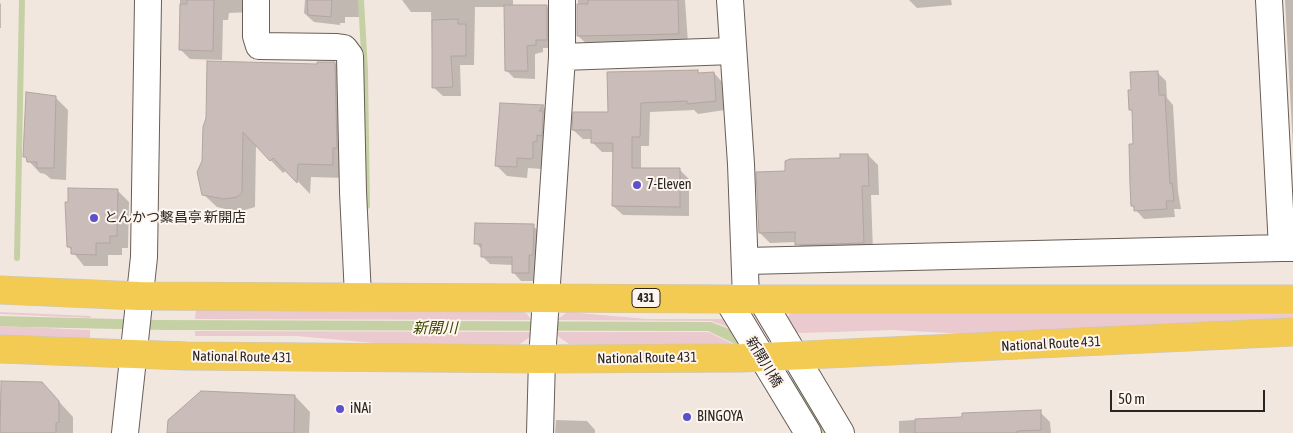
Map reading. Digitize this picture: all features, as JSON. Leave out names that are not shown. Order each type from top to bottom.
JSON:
[{"type":"highway","name":"431","points":[[0,290],[139,302],[358,296],[547,300],[1293,299]]},
{"type":"highway","name":"National Route 431","points":[[0,349],[134,348],[542,357],[769,357],[1293,332]]},
{"type":"street","points":[[124,433],[144,257],[148,0]]},
{"type":"street","points":[[256,0],[256,36],[259,46],[337,47],[344,48],[350,56],[352,192],[358,296]]},
{"type":"street","points":[[540,433],[542,357],[562,58],[562,0]]},
{"type":"street","points":[[730,0],[746,261],[745,299],[769,357],[842,433]]},
{"type":"street","points":[[746,261],[1288,248],[1269,0]]},
{"type":"street","points":[[562,58],[733,51]]},
{"type":"street","name":"新開川橋","points":[[745,299],[744,327],[769,357],[785,396],[808,433]]},
{"type":"shaded area","points":[[196,309],[520,310],[527,314],[531,320],[195,319]]},
{"type":"shaded area","points":[[0,312],[91,316],[90,318],[0,314]]},
{"type":"shaded area","points":[[567,312],[647,319],[728,319],[741,332],[711,321],[557,320]]},
{"type":"shaded area","points":[[791,312],[1293,312],[1293,319],[986,335],[892,330],[803,333],[794,332],[785,322]]},
{"type":"shaded area","points":[[0,326],[90,330],[90,342],[0,338]]},
{"type":"shaded area","points":[[195,331],[531,332],[531,336],[520,344],[385,344],[297,336],[195,336]]},
{"type":"shaded area","points":[[557,332],[708,332],[733,344],[569,344],[559,337]]},
{"type":"water","name":"新開川","points":[[0,316],[157,320],[711,322],[742,334],[802,388],[831,433],[817,433],[793,396],[733,343],[708,331],[167,330],[22,327],[0,326]]},
{"type":"building","points":[[187,0],[214,0],[213,51],[179,50],[180,4],[187,4]]},
{"type":"building","points":[[307,0],[332,0],[331,17],[308,15]]},
{"type":"building","points":[[588,0],[678,0],[679,34],[577,36],[577,4],[588,4]]},
{"type":"building","points":[[504,5],[547,5],[547,40],[536,40],[536,45],[527,46],[528,71],[505,71]]},
{"type":"building","points":[[458,19],[458,24],[466,24],[466,56],[451,56],[453,87],[432,88],[432,20]]},
{"type":"building","points":[[207,61],[317,64],[317,62],[335,62],[337,148],[333,148],[333,165],[298,164],[297,183],[273,158],[270,161],[243,132],[242,193],[237,197],[224,199],[202,195],[197,172],[202,161],[203,127],[206,118]]},
{"type":"building","points":[[698,70],[698,73],[714,72],[716,101],[687,104],[687,101],[641,103],[640,137],[632,137],[632,168],[680,168],[680,207],[612,206],[613,143],[591,143],[591,130],[572,130],[573,112],[608,112],[607,72]]},
{"type":"building","points":[[1158,71],[1159,95],[1165,95],[1170,184],[1172,183],[1174,201],[1166,201],[1167,209],[1134,211],[1134,206],[1131,206],[1130,185],[1129,144],[1133,144],[1132,110],[1129,110],[1128,90],[1131,90],[1130,72]]},
{"type":"building","points":[[26,92],[56,96],[54,168],[37,168],[37,162],[27,162],[26,157],[23,157]]},
{"type":"building","points":[[500,103],[544,105],[539,111],[543,111],[542,136],[537,135],[537,141],[533,142],[533,157],[531,159],[517,158],[517,167],[495,166]]},
{"type":"building","points":[[840,154],[868,154],[869,186],[862,186],[864,243],[795,245],[795,232],[759,233],[756,172],[785,171],[785,161],[790,159],[840,158]]},
{"type":"building","points":[[68,188],[118,189],[117,236],[110,236],[110,243],[96,243],[96,255],[71,254],[71,247],[67,247],[65,202],[68,202]]},
{"type":"building","points":[[475,223],[534,224],[533,255],[529,255],[529,273],[512,273],[512,257],[481,257],[481,244],[474,244]]},
{"type":"building","points":[[1,381],[42,382],[59,401],[59,422],[56,423],[56,433],[0,433]]},
{"type":"building","points":[[201,391],[295,395],[294,433],[167,433],[168,420]]},
{"type":"building","points":[[1041,410],[1041,430],[1017,431],[1017,433],[915,433],[915,419],[962,417],[962,413]]},
{"type":"waterway","points":[[17,258],[22,0]]},
{"type":"waterway","points":[[361,0],[365,71],[367,206]]},
{"type":"place","name":"7-Eleven","points":[[637,185]]},
{"type":"place","name":"とんかつ繫昌亭 新開店","points":[[94,218]]},
{"type":"place","name":"iNAi","points":[[340,409]]},
{"type":"place","name":"BINGOYA","points":[[687,417]]}]
